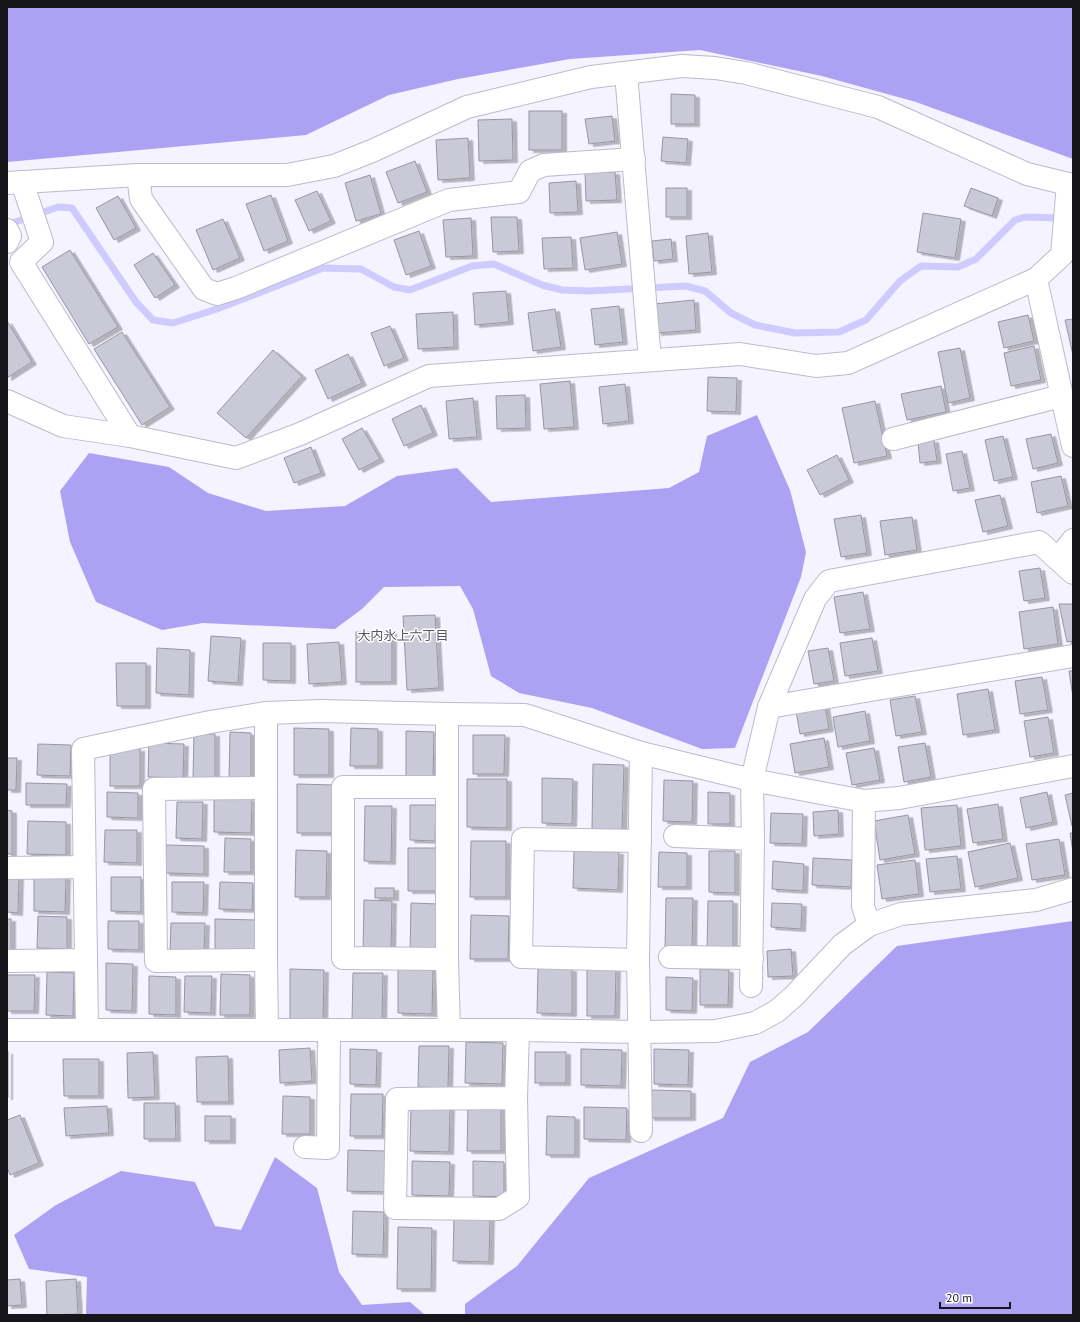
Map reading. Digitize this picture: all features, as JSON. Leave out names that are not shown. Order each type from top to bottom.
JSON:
[{"type":"street","points":[[7,401],[63,426],[130,436],[236,458],[300,434],[429,376],[740,354],[816,366],[848,363],[1036,279],[1062,256],[1070,185],[1027,174],[878,107],[746,73],[715,68],[682,66],[591,77],[467,107],[372,151],[334,166],[287,175],[138,175],[15,183],[42,242],[21,262],[130,436]]},
{"type":"street","points":[[626,73],[650,360]]},
{"type":"street","points":[[138,175],[141,199],[204,289],[217,294],[236,288],[449,200],[519,192],[530,171],[544,165],[634,159]]},
{"type":"street","points":[[7,230],[10,236],[7,242]]},
{"type":"street","points":[[1036,279],[1073,446]]},
{"type":"street","points":[[893,439],[1061,396]]},
{"type":"street","points":[[751,986],[753,838],[752,780],[769,707],[815,599],[829,581],[1039,542],[1065,566],[1073,540]]},
{"type":"street","points":[[769,707],[1073,656]]},
{"type":"street","points":[[87,1030],[83,749],[210,722],[266,713],[321,711],[525,715],[641,753],[752,780],[864,801],[899,798],[1073,766]]},
{"type":"street","points":[[266,713],[267,1030]]},
{"type":"street","points":[[447,714],[447,959],[449,1030]]},
{"type":"street","points":[[641,753],[638,960],[641,1131]]},
{"type":"street","points":[[447,787],[343,787],[343,958],[447,959]]},
{"type":"street","points":[[266,788],[154,789],[156,961],[266,960]]},
{"type":"street","points":[[864,801],[863,906],[869,925]]},
{"type":"street","points":[[675,836],[753,838]]},
{"type":"street","points":[[638,960],[521,957],[523,839],[640,841]]},
{"type":"street","points":[[7,868],[84,867]]},
{"type":"street","points":[[7,1030],[716,1031],[755,1023],[777,1011],[794,996],[842,945],[869,925],[901,914],[1036,900],[1073,890]]},
{"type":"street","points":[[670,956],[752,958]]},
{"type":"street","points":[[7,961],[86,960]]},
{"type":"street","points":[[305,1147],[328,1148],[329,1030]]},
{"type":"street","points":[[516,1098],[397,1100],[395,1208],[499,1209],[518,1197],[516,1098],[518,1030]]},
{"type":"shaded area","points":[[7,7],[1073,7],[1073,159],[916,102],[822,76],[700,50],[570,59],[458,79],[389,95],[306,135],[7,162]]},
{"type":"shaded area","points":[[757,415],[790,490],[806,552],[801,577],[735,748],[702,749],[592,708],[519,693],[491,676],[473,609],[460,586],[384,587],[362,609],[335,629],[203,623],[162,630],[96,602],[70,542],[60,491],[89,453],[169,467],[208,493],[266,511],[345,506],[397,476],[457,468],[491,502],[669,488],[699,472],[707,436]]},
{"type":"shaded area","points":[[1073,921],[1073,1315],[465,1315],[465,1304],[517,1266],[589,1178],[723,1118],[750,1062],[808,1032],[897,946]]},
{"type":"shaded area","points":[[275,1157],[317,1188],[339,1272],[362,1305],[410,1302],[425,1315],[86,1315],[87,1277],[29,1269],[14,1235],[56,1205],[121,1171],[195,1182],[215,1226],[241,1230]]},
{"type":"building","points":[[671,94],[695,95],[695,124],[671,124]]},
{"type":"building","points":[[529,111],[562,111],[562,150],[529,150]]},
{"type":"building","points":[[612,116],[615,141],[589,144],[585,119]]},
{"type":"building","points":[[512,119],[513,160],[479,161],[478,120]]},
{"type":"building","points":[[663,137],[688,139],[686,163],[661,161]]},
{"type":"building","points":[[468,138],[470,178],[438,180],[436,140]]},
{"type":"building","points":[[415,161],[427,192],[398,203],[386,172]]},
{"type":"building","points":[[615,172],[617,200],[586,201],[585,173]]},
{"type":"building","points":[[370,175],[381,214],[356,221],[345,183]]},
{"type":"building","points":[[576,181],[578,212],[550,213],[549,183]]},
{"type":"building","points":[[666,188],[687,188],[687,217],[666,217]]},
{"type":"building","points":[[971,188],[998,198],[992,216],[964,206]]},
{"type":"building","points":[[317,191],[331,221],[309,231],[295,200]]},
{"type":"building","points":[[271,195],[288,241],[264,251],[246,204]]},
{"type":"building","points":[[118,196],[136,228],[114,240],[96,208]]},
{"type":"building","points":[[923,213],[961,219],[955,258],[917,252]]},
{"type":"building","points":[[491,217],[517,217],[519,251],[493,252]]},
{"type":"building","points":[[471,218],[473,256],[446,257],[443,220]]},
{"type":"building","points":[[223,219],[240,258],[213,270],[196,230]]},
{"type":"building","points":[[419,231],[431,266],[406,275],[394,240]]},
{"type":"building","points":[[617,232],[622,264],[585,270],[580,238]]},
{"type":"building","points":[[708,233],[712,272],[689,274],[686,236]]},
{"type":"building","points":[[571,237],[573,268],[544,269],[542,238]]},
{"type":"building","points":[[671,239],[673,259],[654,261],[652,241]]},
{"type":"building","points":[[70,250],[118,327],[89,344],[42,267]]},
{"type":"building","points":[[153,253],[175,285],[155,298],[134,265]]},
{"type":"building","points":[[506,291],[509,322],[475,325],[473,293]]},
{"type":"building","points":[[694,300],[696,330],[657,333],[654,304]]},
{"type":"building","points":[[619,306],[623,342],[595,345],[591,309]]},
{"type":"building","points":[[555,309],[561,347],[533,351],[528,313]]},
{"type":"building","points":[[453,312],[454,347],[418,349],[416,314]]},
{"type":"building","points":[[1028,315],[1034,341],[1004,348],[998,322]]},
{"type":"building","points":[[1073,319],[1073,355],[1065,320]]},
{"type":"building","points":[[7,321],[32,362],[7,378]]},
{"type":"building","points":[[390,326],[404,358],[384,366],[371,333]]},
{"type":"building","points":[[122,332],[170,407],[142,425],[94,349]]},
{"type":"building","points":[[1034,346],[1041,380],[1011,386],[1004,353]]},
{"type":"building","points":[[960,348],[970,398],[948,403],[938,352]]},
{"type":"building","points":[[273,350],[302,376],[246,438],[217,413]]},
{"type":"building","points":[[348,354],[362,383],[328,399],[315,370]]},
{"type":"building","points":[[708,377],[737,378],[736,412],[707,411]]},
{"type":"building","points":[[570,381],[574,427],[544,429],[540,384]]},
{"type":"building","points":[[625,384],[629,421],[603,424],[599,387]]},
{"type":"building","points":[[941,386],[946,412],[907,420],[901,394]]},
{"type":"building","points":[[525,395],[526,428],[497,429],[496,396]]},
{"type":"building","points":[[473,398],[477,437],[449,439],[446,401]]},
{"type":"building","points":[[875,401],[887,456],[854,463],[842,408]]},
{"type":"building","points":[[421,405],[433,433],[404,446],[392,419]]},
{"type":"building","points":[[362,428],[380,459],[359,470],[342,439]]},
{"type":"building","points":[[1051,434],[1058,463],[1033,469],[1026,439]]},
{"type":"building","points":[[1003,436],[1013,477],[994,481],[985,440]]},
{"type":"building","points":[[934,440],[937,461],[920,463],[918,442]]},
{"type":"building","points":[[311,447],[321,473],[294,483],[284,458]]},
{"type":"building","points":[[962,451],[970,488],[953,491],[946,454]]},
{"type":"building","points":[[837,455],[849,480],[820,495],[807,470]]},
{"type":"building","points":[[1061,476],[1068,506],[1037,513],[1031,482]]},
{"type":"building","points":[[1000,495],[1008,526],[983,532],[975,500]]},
{"type":"building","points":[[861,515],[867,553],[841,557],[834,519]]},
{"type":"building","points":[[912,517],[917,550],[885,555],[880,521]]},
{"type":"building","points":[[1040,568],[1045,598],[1024,601],[1019,571]]},
{"type":"building","points":[[863,592],[870,629],[840,633],[834,597]]},
{"type":"building","points":[[1059,604],[1073,604],[1073,641],[1067,642]]},
{"type":"building","points":[[1053,607],[1058,644],[1024,649],[1019,612]]},
{"type":"building","points":[[435,615],[439,688],[407,690],[403,616]]},
{"type":"building","points":[[356,632],[392,632],[392,682],[356,682]]},
{"type":"building","points":[[211,636],[241,638],[238,683],[208,681]]},
{"type":"building","points":[[872,638],[878,671],[845,676],[840,643]]},
{"type":"building","points":[[339,642],[342,682],[309,684],[307,644]]},
{"type":"building","points":[[263,643],[291,643],[291,681],[263,680]]},
{"type":"building","points":[[157,648],[190,650],[189,695],[156,693]]},
{"type":"building","points":[[828,648],[834,681],[814,684],[808,651]]},
{"type":"building","points":[[116,663],[146,663],[146,706],[117,706]]},
{"type":"building","points":[[1069,671],[1073,671],[1073,697]]},
{"type":"building","points":[[1042,677],[1048,710],[1020,714],[1015,681]]},
{"type":"building","points":[[988,689],[995,730],[963,735],[957,694]]},
{"type":"building","points":[[915,696],[922,732],[896,736],[890,700]]},
{"type":"building","points":[[825,706],[829,729],[800,734],[796,711]]},
{"type":"building","points":[[865,711],[870,741],[838,747],[833,717]]},
{"type":"building","points":[[1048,717],[1054,753],[1030,757],[1024,721]]},
{"type":"building","points":[[294,728],[329,729],[329,775],[294,775]]},
{"type":"building","points":[[351,728],[378,729],[378,766],[350,766]]},
{"type":"building","points":[[406,731],[434,732],[433,780],[406,780]]},
{"type":"building","points":[[230,732],[251,733],[251,780],[229,780]]},
{"type":"building","points":[[194,734],[215,734],[215,779],[193,778]]},
{"type":"building","points":[[473,735],[505,735],[504,774],[473,774]]},
{"type":"building","points":[[824,738],[829,767],[795,773],[790,744]]},
{"type":"building","points":[[149,743],[184,744],[183,778],[148,777]]},
{"type":"building","points":[[925,743],[931,777],[904,782],[898,747]]},
{"type":"building","points":[[38,744],[71,745],[70,776],[37,775]]},
{"type":"building","points":[[874,748],[880,780],[852,785],[846,753]]},
{"type":"building","points":[[110,749],[140,749],[140,786],[110,786]]},
{"type":"building","points":[[7,758],[17,758],[16,790],[7,790]]},
{"type":"building","points":[[593,764],[624,765],[622,831],[592,830]]},
{"type":"building","points":[[542,778],[573,779],[572,824],[542,823]]},
{"type":"building","points":[[467,779],[507,779],[507,828],[467,827]]},
{"type":"building","points":[[664,780],[693,781],[692,822],[663,821]]},
{"type":"building","points":[[26,783],[67,784],[66,805],[26,805]]},
{"type":"building","points":[[297,784],[334,785],[333,833],[297,833]]},
{"type":"building","points":[[107,792],[138,793],[138,818],[107,817]]},
{"type":"building","points":[[708,792],[730,793],[730,824],[708,824]]},
{"type":"building","points":[[1047,792],[1053,822],[1026,828],[1020,798]]},
{"type":"building","points":[[1073,793],[1073,826],[1072,826],[1065,795]]},
{"type":"building","points":[[214,798],[252,799],[251,833],[214,832]]},
{"type":"building","points":[[177,802],[203,802],[202,839],[176,838]]},
{"type":"building","points":[[998,804],[1003,839],[973,843],[967,809]]},
{"type":"building","points":[[410,805],[436,805],[435,841],[410,840]]},
{"type":"building","points":[[957,805],[961,846],[925,850],[921,808]]},
{"type":"building","points":[[365,806],[392,806],[391,862],[364,861]]},
{"type":"building","points":[[7,810],[12,811],[12,854],[7,854]]},
{"type":"building","points":[[838,810],[839,834],[814,836],[813,812]]},
{"type":"building","points":[[771,813],[803,814],[802,844],[770,843]]},
{"type":"building","points":[[908,815],[915,854],[880,860],[874,821]]},
{"type":"building","points":[[28,821],[66,822],[66,855],[27,854]]},
{"type":"building","points":[[105,830],[137,830],[137,863],[104,862]]},
{"type":"building","points":[[1070,833],[1073,833],[1073,852]]},
{"type":"building","points":[[225,838],[251,839],[251,872],[224,872]]},
{"type":"building","points":[[1059,839],[1065,875],[1032,880],[1026,844]]},
{"type":"building","points":[[471,841],[506,841],[506,897],[470,897]]},
{"type":"building","points":[[1010,843],[1018,878],[975,887],[968,852]]},
{"type":"building","points":[[166,845],[204,846],[204,874],[165,873]]},
{"type":"building","points":[[408,848],[439,848],[438,891],[408,891]]},
{"type":"building","points":[[296,850],[327,851],[326,897],[295,897]]},
{"type":"building","points":[[574,851],[619,852],[618,890],[573,888]]},
{"type":"building","points":[[709,851],[735,851],[735,893],[709,892]]},
{"type":"building","points":[[659,852],[687,853],[687,887],[658,887]]},
{"type":"building","points":[[957,856],[961,889],[930,892],[926,859]]},
{"type":"building","points":[[813,858],[852,860],[851,887],[812,885]]},
{"type":"building","points":[[915,860],[919,894],[882,899],[877,865]]},
{"type":"building","points":[[773,861],[804,864],[803,891],[772,889]]},
{"type":"building","points":[[7,876],[19,876],[18,913],[7,912]]},
{"type":"building","points":[[34,876],[66,877],[65,912],[34,911]]},
{"type":"building","points":[[111,877],[141,877],[141,912],[111,911]]},
{"type":"building","points":[[172,882],[204,882],[203,913],[172,912]]},
{"type":"building","points":[[220,882],[253,883],[252,910],[219,909]]},
{"type":"building","points":[[375,888],[394,888],[394,898],[375,898]]},
{"type":"building","points":[[666,898],[693,898],[692,950],[665,949]]},
{"type":"building","points":[[364,900],[392,901],[391,952],[363,952]]},
{"type":"building","points":[[708,901],[733,901],[733,950],[707,949]]},
{"type":"building","points":[[411,903],[438,904],[437,955],[410,954]]},
{"type":"building","points":[[772,903],[802,904],[801,929],[771,927]]},
{"type":"building","points":[[471,915],[509,916],[508,959],[470,959]]},
{"type":"building","points":[[38,916],[67,917],[67,949],[37,948]]},
{"type":"building","points":[[7,919],[11,919],[11,952],[7,952]]},
{"type":"building","points":[[215,919],[256,920],[255,951],[215,951]]},
{"type":"building","points":[[108,921],[139,921],[139,950],[108,949]]},
{"type":"building","points":[[171,923],[205,923],[204,953],[170,952]]},
{"type":"building","points":[[791,949],[793,976],[768,977],[767,951]]},
{"type":"building","points":[[106,963],[133,964],[132,1011],[106,1010]]},
{"type":"building","points":[[398,968],[433,968],[432,1014],[398,1013]]},
{"type":"building","points":[[538,968],[572,969],[572,1014],[537,1013]]},
{"type":"building","points":[[587,968],[616,969],[615,1016],[587,1016]]},
{"type":"building","points":[[290,969],[324,970],[323,1022],[290,1022]]},
{"type":"building","points":[[700,969],[729,970],[728,1005],[700,1005]]},
{"type":"building","points":[[47,972],[74,973],[73,1016],[46,1015]]},
{"type":"building","points":[[353,973],[383,973],[382,1022],[352,1022]]},
{"type":"building","points":[[221,974],[250,975],[250,1015],[220,1015]]},
{"type":"building","points":[[7,975],[35,975],[34,1011],[7,1011]]},
{"type":"building","points":[[149,976],[176,977],[176,1015],[149,1014]]},
{"type":"building","points":[[185,976],[212,976],[211,1013],[184,1012]]},
{"type":"building","points":[[666,977],[693,978],[692,1011],[666,1010]]},
{"type":"building","points":[[466,1042],[503,1043],[502,1084],[465,1083]]},
{"type":"building","points":[[419,1046],[449,1046],[448,1088],[418,1087]]},
{"type":"building","points":[[310,1048],[312,1081],[280,1083],[279,1050]]},
{"type":"building","points":[[350,1049],[377,1050],[376,1085],[350,1084]]},
{"type":"building","points":[[581,1049],[622,1050],[621,1086],[581,1085]]},
{"type":"building","points":[[654,1049],[689,1050],[688,1085],[654,1084]]},
{"type":"building","points":[[8,1052],[8,1097],[7,1097]]},
{"type":"building","points":[[153,1052],[155,1097],[128,1098],[127,1053]]},
{"type":"building","points":[[535,1052],[566,1052],[566,1083],[535,1083]]},
{"type":"building","points":[[228,1056],[229,1102],[197,1102],[196,1057]]},
{"type":"building","points":[[63,1059],[99,1059],[99,1096],[64,1096]]},
{"type":"building","points":[[650,1090],[691,1091],[691,1118],[650,1118]]},
{"type":"building","points":[[351,1094],[383,1094],[382,1136],[350,1136]]},
{"type":"building","points":[[283,1096],[310,1097],[310,1134],[282,1134]]},
{"type":"building","points":[[144,1103],[175,1103],[176,1139],[144,1139]]},
{"type":"building","points":[[411,1105],[450,1106],[449,1152],[410,1151]]},
{"type":"building","points":[[107,1106],[109,1133],[66,1136],[64,1108]]},
{"type":"building","points":[[468,1106],[501,1106],[501,1151],[467,1151]]},
{"type":"building","points":[[584,1107],[627,1108],[626,1140],[584,1139]]},
{"type":"building","points":[[20,1115],[39,1163],[10,1175],[7,1167],[7,1120]]},
{"type":"building","points":[[205,1116],[231,1116],[231,1141],[205,1141]]},
{"type":"building","points":[[547,1116],[575,1117],[575,1155],[546,1155]]},
{"type":"building","points":[[348,1150],[385,1151],[385,1192],[347,1191]]},
{"type":"building","points":[[412,1161],[450,1162],[449,1196],[412,1195]]},
{"type":"building","points":[[473,1161],[504,1162],[504,1197],[473,1196]]},
{"type":"building","points":[[353,1211],[384,1212],[383,1255],[352,1254]]},
{"type":"building","points":[[454,1217],[490,1217],[489,1262],[453,1261]]},
{"type":"building","points":[[398,1227],[432,1228],[431,1289],[397,1289]]},
{"type":"building","points":[[20,1279],[22,1305],[7,1306],[7,1280]]},
{"type":"building","points":[[76,1279],[78,1314],[47,1315],[46,1281]]},
{"type":"waterway","points":[[7,225],[58,207],[72,208],[136,302],[153,320],[173,323],[217,309],[323,268],[361,269],[394,287],[410,290],[472,266],[494,264],[542,285],[562,290],[589,291],[686,286],[705,291],[731,313],[755,325],[795,333],[839,332],[866,320],[900,281],[921,266],[958,267],[976,259],[1015,220],[1025,217],[1063,218]]},
{"type":"district","name":"大内氷上六丁目","points":[[403,635]]}]
